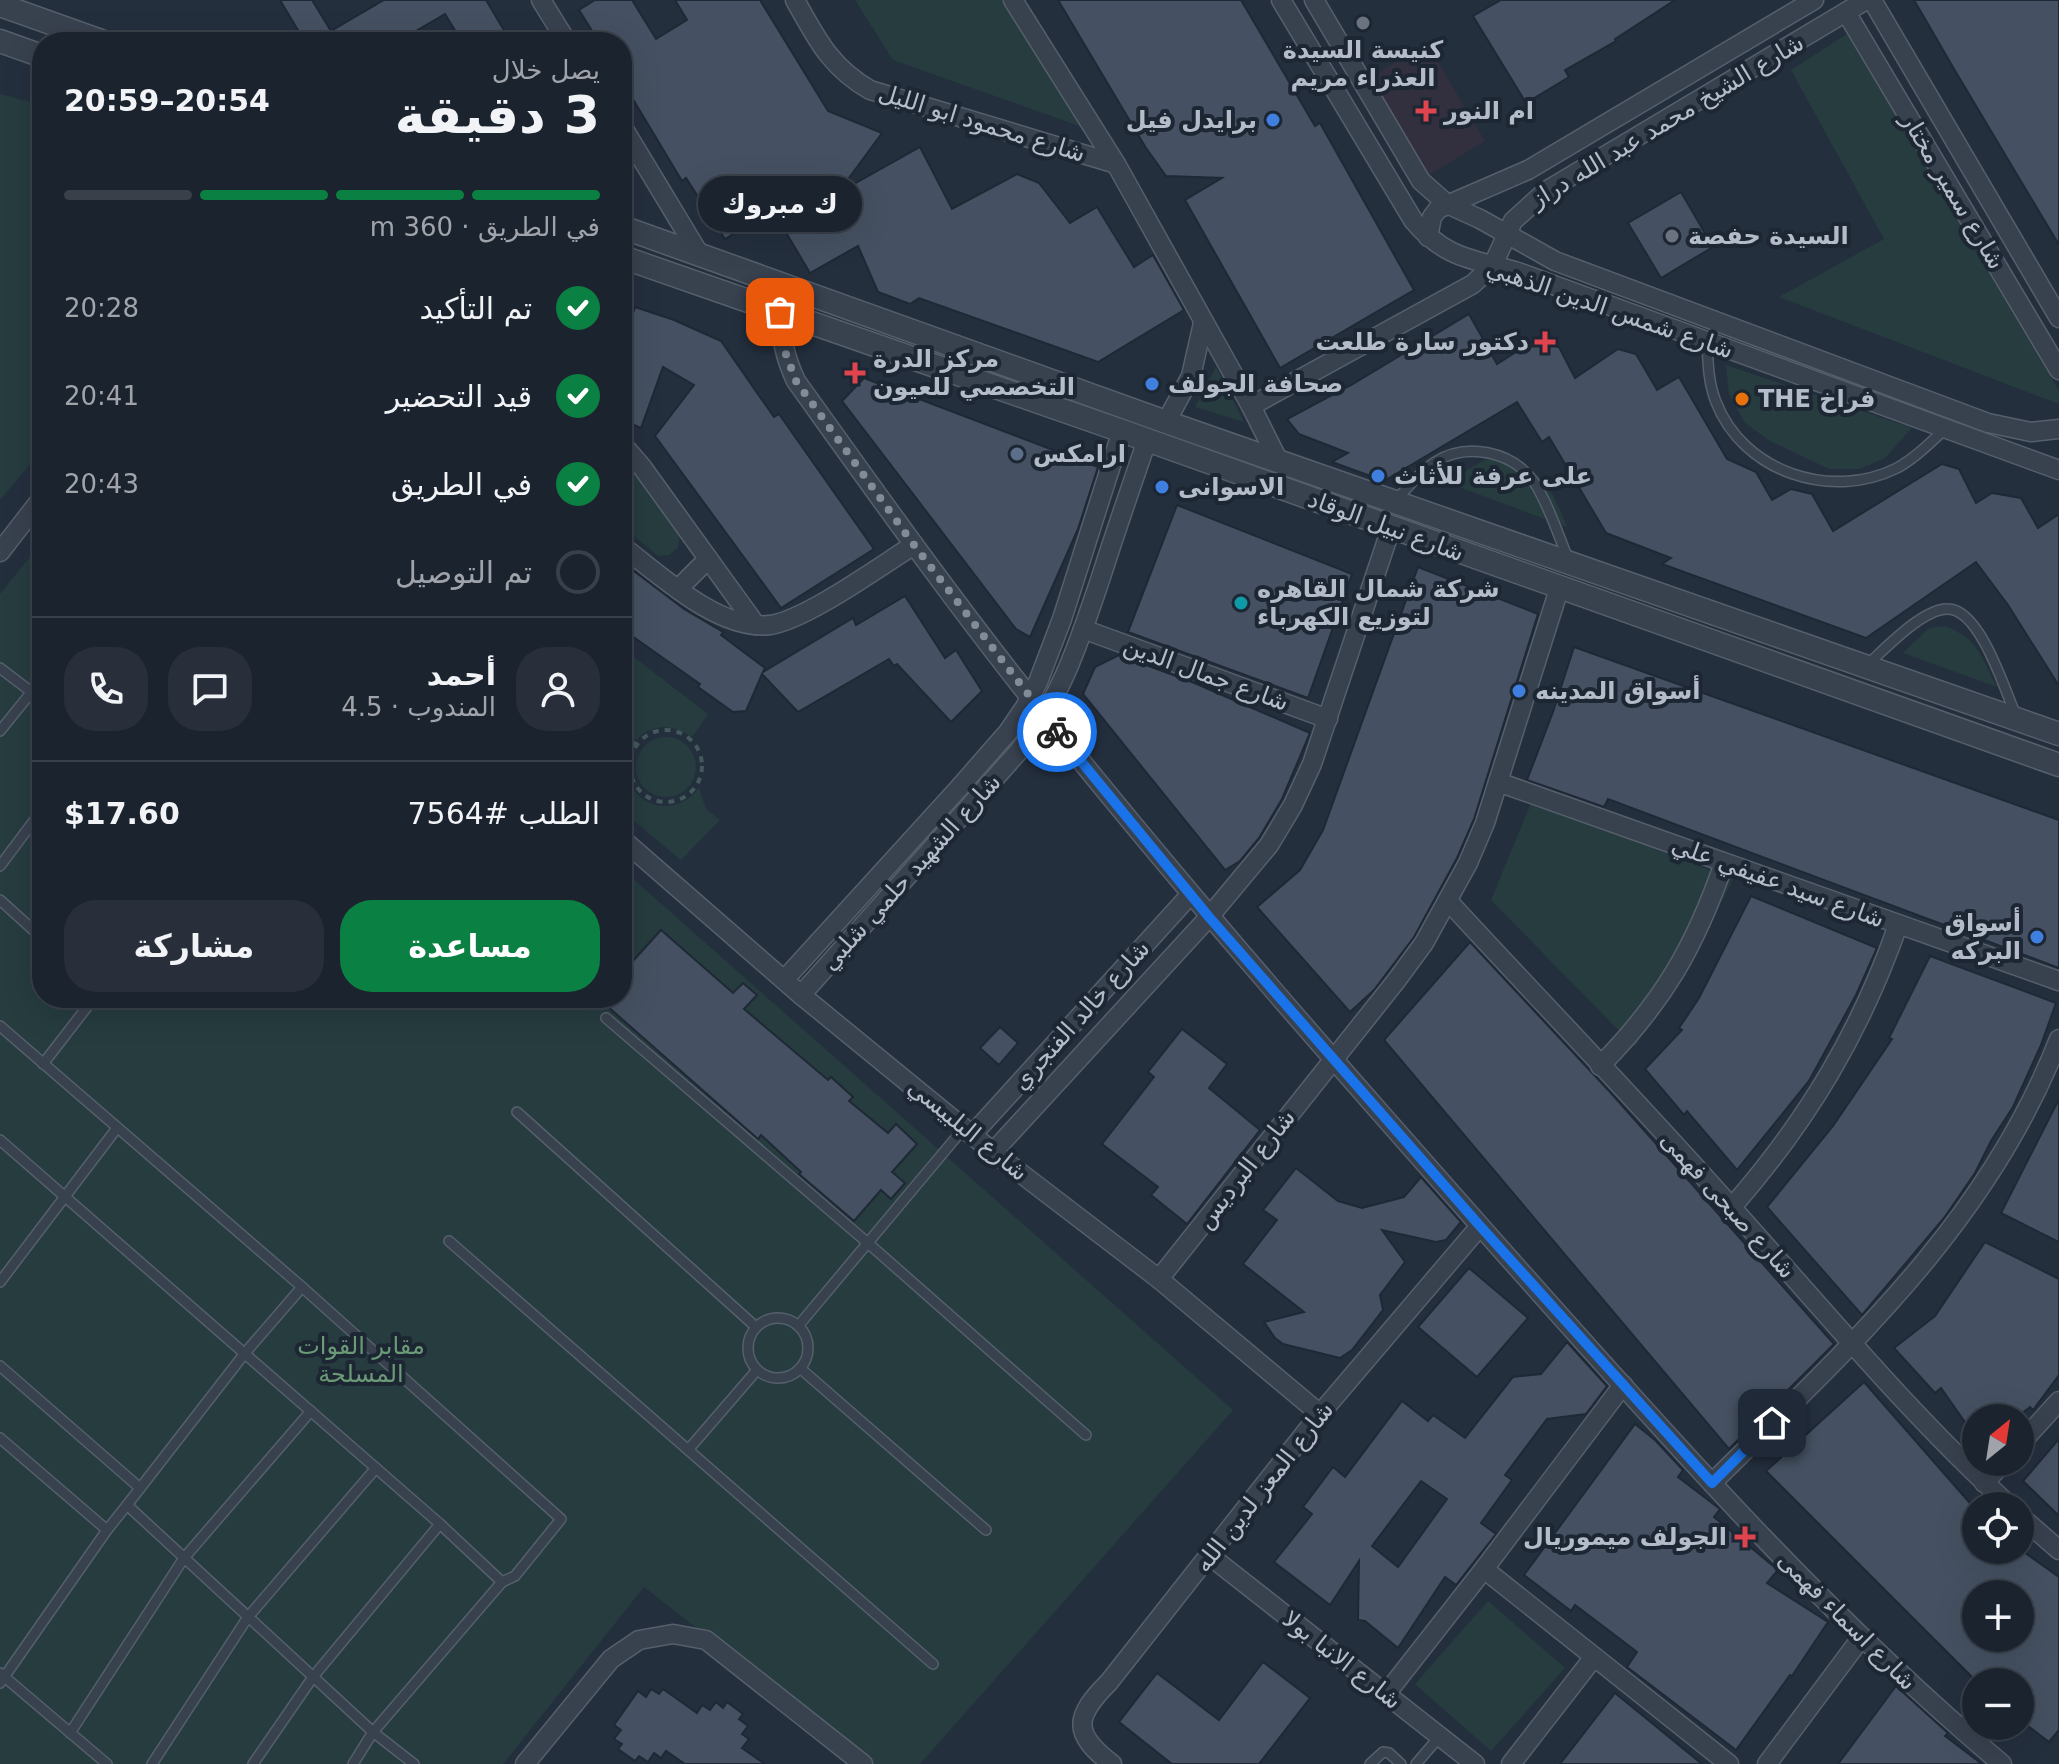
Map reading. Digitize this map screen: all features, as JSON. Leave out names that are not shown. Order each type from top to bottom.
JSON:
[{"type":"street","points":[[541,0],[561,32]]},
{"type":"street","name":"شارع محمود ابو الليل","points":[[795,0],[825,53],[853,80],[870,90],[1116,164]]},
{"type":"street","points":[[1013,0],[1116,164],[1279,462]]},
{"type":"street","name":"شارع شمس الدين الذهبي","points":[[1281,0],[1413,220],[1428,237],[1463,259],[1518,272],[2059,470]]},
{"type":"street","name":"شارع شمس الدين الذهبي","points":[[1314,0],[1421,181],[1447,204],[1555,261],[1988,423],[2031,432],[2059,429]]},
{"type":"street","name":"شارع الشيخ محمد عبد الله دراز","points":[[1447,204],[1489,189],[1528,170],[1814,0]]},
{"type":"street","name":"شارع الشيخ محمد عبد الله دراز","points":[[1493,265],[1519,213],[1546,191],[1866,0]]},
{"type":"street","name":"شارع سمير مختار","points":[[1872,0],[2059,318]]},
{"type":"street","name":"شارع سمير مختار","points":[[1846,12],[2059,370]]},
{"type":"street","points":[[2,14],[68,32]]},
{"type":"street","points":[[0,41],[32,52]]},
{"type":"street","points":[[632,143],[701,257]]},
{"type":"street","points":[[1428,237],[1432,217],[1447,204]]},
{"type":"street","name":"شارع نبيل الوقاد","points":[[632,231],[1279,462],[2059,734]]},
{"type":"street","name":"شارع نبيل الوقاد","points":[[632,260],[1122,431],[2059,765]]},
{"type":"street","points":[[1251,406],[1458,293],[1479,280],[1493,265]]},
{"type":"street","name":"شارع اسماء فهمى","points":[[780,312],[781,341],[796,381],[914,545],[1030,698],[1190,895],[1480,1226],[1712,1483],[1861,1638],[1917,1692],[2002,1764]]},
{"type":"street","points":[[1166,422],[1191,376],[1203,323]]},
{"type":"street","points":[[1980,442],[1988,423]]},
{"type":"street","name":"شارع الشهيد حلمي شلبي","points":[[784,980],[1008,732],[1030,698],[1062,619],[1122,431]]},
{"type":"street","name":"شارع الشهيد حلمي شلبي","points":[[801,995],[1019,751],[1044,716],[1083,629],[1147,440]]},
{"type":"street","points":[[632,456],[756,625]]},
{"type":"street","points":[[0,552],[32,511]]},
{"type":"street","name":"شارع خالد الفنجري","points":[[993,1152],[1241,881],[1277,831],[1306,778],[1391,528]]},
{"type":"street","points":[[632,554],[678,589],[730,619],[771,625],[801,615],[914,545]]},
{"type":"street","points":[[678,589],[708,559]]},
{"type":"street","name":"شارع البرديس","points":[[1159,1279],[1405,969],[1449,902],[1485,823],[1559,589]]},
{"type":"street","points":[[1736,650],[1747,624]]},
{"type":"street","name":"شارع جمال الدين","points":[[1083,629],[1328,719]]},
{"type":"street","name":"شارع سيد عفيفي علي","points":[[1498,782],[2059,981]]},
{"type":"street","name":"شارع البلبيسي","points":[[632,848],[801,995],[993,1152],[1159,1279],[1320,1414]]},
{"type":"street","points":[[1600,1066],[1633,1032],[1671,981],[1708,911],[1724,863]]},
{"type":"street","name":"شارع خالد الفنجري","points":[[968,1131],[1190,895]]},
{"type":"street","name":"شارع صبحى فهمى","points":[[1449,902],[1732,1207],[1852,1344],[1994,1492]]},
{"type":"street","points":[[1732,1207],[1792,1134],[1827,1082],[1864,1012],[1898,925]]},
{"type":"street","points":[[1712,1483],[1852,1344],[1935,1252],[1970,1204],[2032,1100],[2059,1039]]},
{"type":"street","name":"شارع المعز لدين الله","points":[[1106,1760],[1084,1736],[1082,1717],[1091,1700],[1109,1682],[1210,1556],[1320,1414],[1480,1226]]},
{"type":"street","points":[[1386,1694],[1623,1385]]},
{"type":"street","points":[[2034,1429],[2059,1401]]},
{"type":"street","points":[[1984,1483],[1991,1476]]},
{"type":"street","points":[[2034,1528],[2059,1550]]},
{"type":"street","name":"شارع الانبا بولا","points":[[1210,1556],[1475,1764]]},
{"type":"street","points":[[1484,1569],[1729,1764]]},
{"type":"street","points":[[525,1764],[611,1659],[639,1640],[673,1634],[706,1640],[863,1764]]},
{"type":"street","points":[[1767,1764],[1861,1638]]},
{"type":"street","points":[[1511,1764],[1594,1657]]},
{"type":"lane","points":[[1707,341],[1708,374],[1716,403],[1731,430],[1753,452],[1779,469],[1807,480],[1838,483],[1869,479],[1897,467],[1923,450],[1945,429]]},
{"type":"lane","points":[[1395,502],[1435,462],[1452,454],[1479,452],[1506,458],[1522,468],[1534,482],[1570,564]]},
{"type":"lane","points":[[1867,665],[1903,632],[1928,616],[1949,609],[1959,611],[1968,618],[1989,652],[2017,719]]},
{"type":"lane","points":[[0,668],[32,691],[0,731]]},
{"type":"lane","points":[[0,866],[32,823]]},
{"type":"lane","points":[[0,900],[32,929]]},
{"type":"lane","points":[[43,1064],[86,1008]]},
{"type":"lane","points":[[606,1018],[1086,1435]]},
{"type":"lane","points":[[0,1026],[302,1287],[561,1519],[515,1576],[502,1582],[373,1732],[353,1764]]},
{"type":"lane","points":[[517,1112],[756,1327]]},
{"type":"lane","points":[[0,1282],[117,1128]]},
{"type":"lane","points":[[799,1325],[968,1131]]},
{"type":"lane","points":[[0,1140],[440,1524],[502,1582]]},
{"type":"lane","points":[[449,1241],[933,1664]]},
{"type":"lane","points":[[107,1764],[1,1678],[107,1530],[245,1353],[302,1287]]},
{"type":"lane","points":[[769,1318],[785,1318],[799,1325],[808,1339],[808,1355],[801,1369],[787,1377],[771,1378],[757,1370],[749,1357],[748,1341],[756,1327],[769,1318]]},
{"type":"lane","points":[[0,1366],[140,1488]]},
{"type":"lane","points":[[801,1369],[986,1530]]},
{"type":"lane","points":[[688,1450],[757,1370]]},
{"type":"lane","points":[[70,1733],[184,1558],[311,1411]]},
{"type":"lane","points":[[0,1438],[107,1530]]},
{"type":"lane","points":[[152,1764],[248,1617],[376,1468]]},
{"type":"lane","points":[[127,1505],[373,1732],[414,1764]]},
{"type":"lane","points":[[253,1764],[313,1677],[440,1524]]},
{"type":"lane","points":[[1416,1764],[1440,1736]]},
{"type":"lane","points":[[1370,1764],[1380,1753],[1386,1752],[1401,1764]]},
{"type":"path","points":[[632,754],[644,738],[663,730],[673,731],[691,741],[701,758],[702,769],[695,788],[679,800],[669,802],[658,801],[641,792],[632,776]]},
{"type":"path","points":[[632,741],[637,745]]},
{"type":"shaded area","name":"ام النور","points":[[1427,44],[1485,141],[1424,178],[1366,80]]},
{"type":"green space","points":[[855,0],[1004,0],[1085,128],[893,60]]},
{"type":"green space","points":[[1847,34],[2059,391],[2059,404],[1779,297],[1884,239],[1791,70]]},
{"type":"green space","points":[[0,94],[32,102],[32,462],[0,500]]},
{"type":"green space","points":[[1726,365],[1912,428],[1885,458],[1860,469],[1829,469],[1770,441],[1745,423],[1729,394]]},
{"type":"green space","points":[[1216,367],[1244,422],[1195,407]]},
{"type":"green space","points":[[1490,457],[1520,465],[1540,478],[1555,499],[1567,527],[1453,485],[1467,470]]},
{"type":"green space","points":[[632,464],[680,533],[678,548],[669,555],[658,556],[632,534]]},
{"type":"green space","name":"مقابر القوات المسلحة","points":[[32,554],[32,1008],[632,1008],[632,878],[1233,1410],[920,1764],[871,1764],[644,1587],[503,1764],[0,1764],[0,594]]},
{"type":"green space","points":[[1945,626],[1972,643],[1997,687],[1903,653],[1929,628]]},
{"type":"green space","points":[[632,656],[708,714],[692,737],[664,727],[649,731],[636,740],[632,737]]},
{"type":"green space","points":[[666,737],[678,739],[687,746],[694,755],[694,779],[687,788],[678,795],[666,797],[654,795],[645,788],[638,779],[636,767],[638,755],[645,746],[654,739]]},
{"type":"green space","points":[[632,786],[644,800],[672,806],[686,800],[699,788],[706,809],[720,820],[681,860],[632,819]]},
{"type":"green space","points":[[1532,801],[1733,879],[1691,961],[1635,1047],[1491,900]]},
{"type":"green space","points":[[1488,1601],[1565,1668],[1491,1751],[1415,1684]]},
{"type":"building","points":[[280,0],[312,0],[331,31],[384,0],[486,0],[505,32],[456,32],[445,14],[414,32],[299,32]]},
{"type":"building","points":[[595,0],[632,0],[656,39],[687,20],[675,0],[760,0],[828,111],[882,133],[838,193],[920,147],[952,209],[1017,174],[1039,183],[1070,223],[1097,207],[1134,267],[1153,255],[1184,310],[1098,362],[919,298],[910,304],[878,292],[858,246],[810,273],[772,209],[725,239],[686,178],[682,181],[632,98],[632,32],[593,32],[579,10]]},
{"type":"building","points":[[1058,0],[1241,0],[1315,126],[1320,123],[1414,290],[1280,368],[1185,200],[1222,178],[1166,176],[1146,148]]},
{"type":"building","points":[[1501,0],[1675,0],[1616,41],[1565,70],[1569,77],[1526,103],[1473,16]]},
{"type":"building","points":[[1914,0],[2059,0],[2059,245],[1957,74]]},
{"type":"building","points":[[1681,192],[1713,247],[1661,278],[1628,223]]},
{"type":"building","points":[[635,307],[721,341],[774,417],[779,414],[874,549],[781,608],[655,436],[694,385],[663,367],[641,428],[632,424],[632,317]]},
{"type":"building","points":[[1469,314],[1497,364],[1535,340],[1559,347],[1575,378],[1618,349],[1636,354],[1657,390],[1679,377],[1727,459],[1756,472],[1772,500],[1791,489],[1812,494],[1833,531],[1942,464],[1959,469],[1976,503],[1992,493],[2021,498],[2038,528],[2059,514],[2059,686],[2008,605],[1976,562],[1866,638],[1662,564],[1671,558],[1606,533],[1549,437],[1542,442],[1517,402],[1384,481],[1332,462],[1348,453],[1299,434],[1287,419],[1353,384]]},
{"type":"building","points":[[864,378],[1098,467],[1078,529],[1030,637],[1016,629],[842,401]]},
{"type":"building","name":"شركة شمال القاهره لتوزيع الكهرباء","points":[[1177,505],[1352,574],[1308,698],[1128,632]]},
{"type":"building","points":[[1418,567],[1538,614],[1474,819],[1457,858],[1414,937],[1374,990],[1350,1012],[1257,907],[1300,870],[1323,830]]},
{"type":"building","points":[[632,570],[684,609],[723,632],[721,635],[765,668],[763,672],[853,618],[856,625],[905,596],[945,658],[956,650],[982,691],[951,722],[889,659],[798,712],[762,674],[746,711],[733,712],[698,687],[700,684],[632,636]]},
{"type":"building","points":[[1574,647],[2059,820],[2059,968],[1608,799],[1604,807],[1527,780]]},
{"type":"building","points":[[1119,655],[1192,682],[1310,733],[1282,799],[1259,838],[1240,861],[1225,870],[1083,694],[1095,667]]},
{"type":"building","points":[[1751,896],[1877,948],[1856,995],[1809,1081],[1737,1170],[1687,1111],[1684,1115],[1645,1069],[1682,1030],[1679,1028],[1699,998]]},
{"type":"building","points":[[661,930],[733,993],[743,983],[757,995],[744,1009],[828,1080],[831,1077],[853,1097],[849,1101],[888,1133],[896,1124],[917,1144],[892,1172],[905,1183],[891,1199],[881,1190],[854,1221],[799,1174],[801,1172],[761,1135],[758,1139],[609,1008],[632,1008],[632,962]]},
{"type":"building","points":[[1470,942],[1610,1092],[1834,1344],[1729,1449],[1384,1040]]},
{"type":"building","points":[[1930,956],[2056,1003],[2013,1107],[1975,1173],[1944,1218],[1862,1315],[1767,1207],[1833,1126],[1892,1039],[1889,1038]]},
{"type":"building","points":[[1000,1027],[1018,1043],[999,1065],[980,1048]]},
{"type":"building","points":[[1182,1029],[1227,1064],[1209,1088],[1260,1130],[1187,1224],[1151,1195],[1158,1187],[1102,1144],[1154,1077],[1148,1072]]},
{"type":"building","points":[[2059,1099],[2059,1242],[2001,1213]]},
{"type":"building","points":[[1296,1168],[1338,1201],[1362,1208],[1404,1197],[1421,1177],[1461,1222],[1446,1240],[1436,1242],[1382,1230],[1405,1262],[1380,1295],[1383,1310],[1352,1350],[1340,1358],[1283,1344],[1275,1338],[1264,1322],[1304,1312],[1243,1264],[1277,1220],[1263,1210]]},
{"type":"building","points":[[1985,1242],[2059,1279],[2059,1375],[2034,1409],[2034,1404],[1962,1404],[1962,1418],[1941,1388],[1935,1393],[1894,1348],[1935,1316]]},
{"type":"building","points":[[1469,1268],[1528,1318],[1477,1377],[1418,1327]]},
{"type":"building","points":[[1567,1342],[1607,1386],[1586,1414],[1547,1419],[1505,1475],[1512,1480],[1481,1523],[1496,1534],[1456,1585],[1445,1577],[1398,1648],[1365,1621],[1358,1620],[1359,1561],[1330,1605],[1274,1562],[1312,1514],[1303,1507],[1333,1467],[1345,1477],[1402,1401],[1428,1421],[1433,1415],[1465,1438],[1513,1377],[1541,1374]],"holes":[[[1421,1481],[1447,1499],[1398,1567],[1372,1546]]]},
{"type":"building","points":[[1864,1382],[1962,1494],[1962,1564],[2034,1564],[2034,1559],[2059,1577],[2059,1730],[2049,1742],[2034,1731],[2034,1668],[1963,1668],[1766,1471]]},
{"type":"building","points":[[1635,1424],[1683,1470],[1678,1477],[1720,1509],[1714,1517],[1778,1570],[1767,1583],[1828,1622],[1736,1750],[1627,1667],[1637,1652],[1575,1605],[1571,1611],[1524,1575]]},
{"type":"building","points":[[2059,1439],[2059,1516],[2023,1481],[2027,1476],[2034,1476],[2034,1468]]},
{"type":"building","points":[[1263,1662],[1310,1698],[1259,1764],[1172,1764],[1119,1722],[1157,1673],[1219,1720]]},
{"type":"building","points":[[1896,1686],[1948,1733],[1945,1736],[1982,1764],[1838,1764]]},
{"type":"building","points":[[651,1689],[659,1694],[663,1689],[697,1713],[702,1705],[710,1710],[716,1702],[723,1708],[727,1702],[743,1714],[739,1719],[748,1726],[742,1734],[749,1739],[742,1748],[765,1764],[685,1764],[666,1751],[661,1758],[654,1753],[648,1762],[639,1756],[635,1761],[618,1749],[622,1744],[614,1739],[621,1730],[614,1725],[638,1691],[646,1697]]},
{"type":"building","points":[[1615,1693],[1702,1764],[1560,1764]]},
{"type":"way so far","points":[[780,312],[781,341],[796,381],[914,545],[1057,732]]},
{"type":"place","name":"كنيسة السيدة العذراء مريم","points":[[1363,23]]},
{"type":"place","name":"ام النور","points":[[1426,111]]},
{"type":"place","name":"برايدل فيل","points":[[1273,120]]},
{"type":"place","name":"السيدة حفصة","points":[[1672,236]]},
{"type":"place","name":"ك مبروك","points":[[780,312]]},
{"type":"place","name":"دكتور سارة طلعت","points":[[1545,342]]},
{"type":"place","name":"مركز الدرة التخصصي للعيون","points":[[855,373]]},
{"type":"place","name":"صحافة الجولف","points":[[1152,384]]},
{"type":"place","name":"THE فراخ","points":[[1742,399]]},
{"type":"place","name":"ارامكس","points":[[1017,454]]},
{"type":"place","name":"على عرفة للأثاث","points":[[1378,476]]},
{"type":"place","name":"الاسوانى","points":[[1162,487]]},
{"type":"place","name":"شركة شمال القاهره لتوزيع الكهرباء","points":[[1241,603]]},
{"type":"place","name":"أسواق المدينه","points":[[1519,691]]},
{"type":"place","name":"أسواق البركه","points":[[2037,937]]},
{"type":"place","name":"الجولف ميموريال","points":[[1745,1537]]},
{"type":"route","points":[[1057,732],[1209,917],[1480,1226],[1712,1483],[1772,1423]]}]
